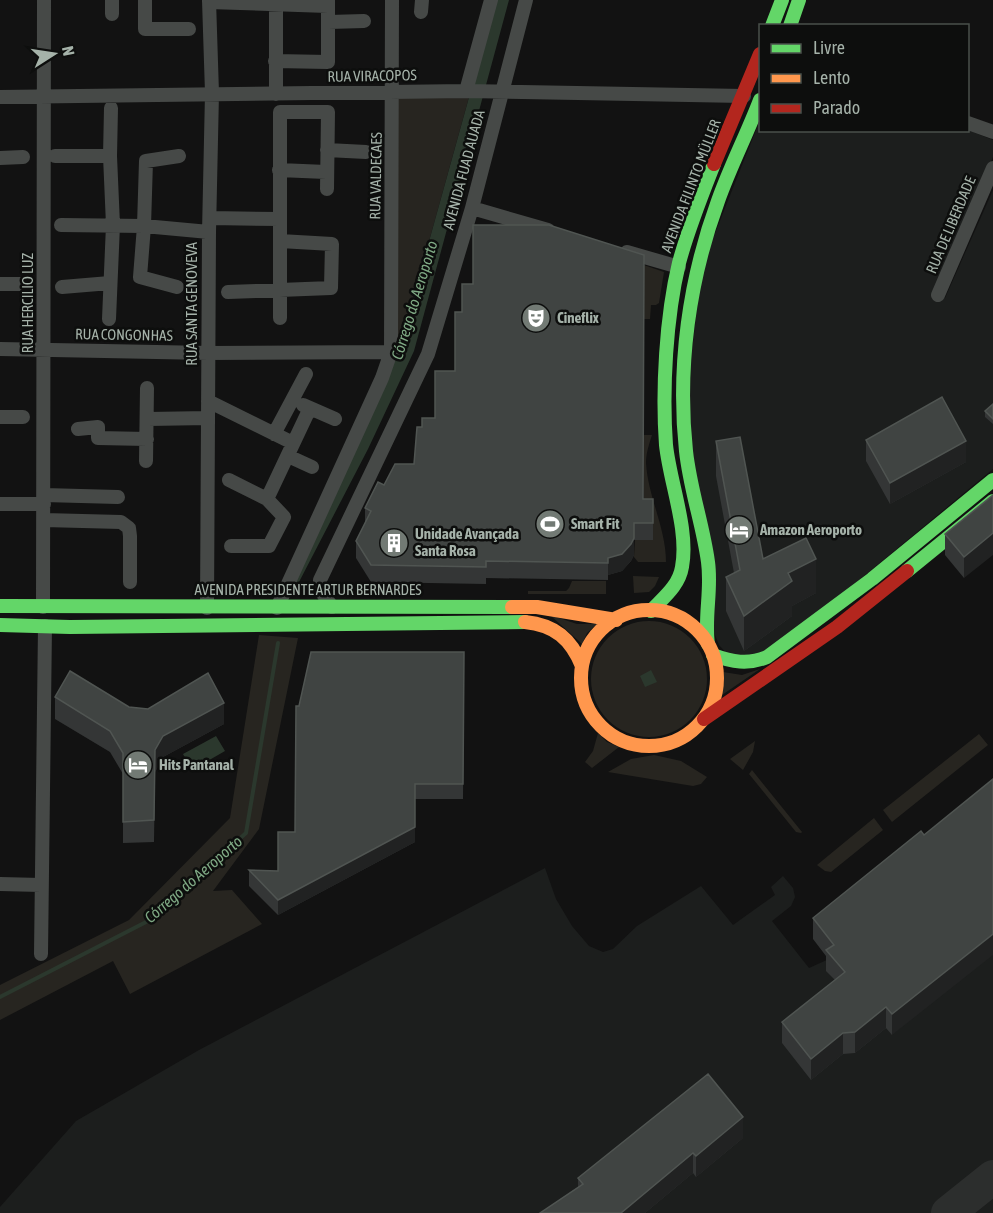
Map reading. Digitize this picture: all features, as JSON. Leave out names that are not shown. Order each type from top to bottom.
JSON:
[{"type":"main road","points":[[773,24],[782,0]]},
{"type":"main road","points":[[791,24],[799,0]]},
{"type":"main road","name":"AVENIDA FILINTO MÜLLER","points":[[651,611],[677,580],[682,560],[681,533],[669,468],[665,398],[673,301],[679,267],[704,193],[759,57]]},
{"type":"main road","name":"AVENIDA FILINTO MÜLLER","points":[[711,649],[705,613],[710,578],[690,477],[684,430],[687,338],[699,263],[718,201],[759,102]]},
{"type":"main road","points":[[711,649],[740,663],[754,662],[767,657],[872,579],[993,480]]},
{"type":"main road","points":[[702,720],[713,701],[717,669],[711,649],[686,621],[673,615],[651,611],[630,614],[604,628],[594,639],[582,666],[581,688],[589,711],[603,728],[622,740],[643,745],[665,743],[685,734],[837,627],[993,501]]},
{"type":"main road","name":"AVENIDA PRESIDENTE ARTUR BERNARDES","points":[[0,606],[537,607],[616,620]]},
{"type":"main road","points":[[0,625],[526,622],[545,625],[561,633],[575,649],[582,666]]},
{"type":"street","name":"RUA HERCILIO LUZ","points":[[43,607],[44,0]]},
{"type":"street","points":[[145,0],[145,29],[189,29]]},
{"type":"street","name":"RUA VALDECAES","points":[[391,352],[392,0]]},
{"type":"street","name":"AVENIDA FUAD AUADA","points":[[467,91],[491,0]]},
{"type":"street","name":"AVENIDA FUAD AUADA","points":[[332,607],[321,591],[320,580],[323,570],[428,354],[472,208],[496,92],[526,0]]},
{"type":"street","points":[[209,1],[328,3],[328,62],[275,61]]},
{"type":"street","name":"RUA SANTA GENOVEVA","points":[[207,608],[212,93],[209,1]]},
{"type":"street","points":[[276,2],[276,94]]},
{"type":"street","points":[[329,22],[364,21]]},
{"type":"street","name":"RUA VIRACOPOS","points":[[0,97],[467,91],[744,96]]},
{"type":"street","points":[[109,319],[113,225],[110,156],[111,108]]},
{"type":"street","points":[[280,318],[280,112],[328,112],[327,189]]},
{"type":"street","points":[[969,123],[993,132]]},
{"type":"street","points":[[327,150],[366,152]]},
{"type":"street","points":[[0,158],[23,156]]},
{"type":"street","points":[[55,156],[110,156]]},
{"type":"street","points":[[177,287],[140,277],[146,161],[179,156]]},
{"type":"street","name":"RUA DE LIBERDADE","points":[[938,295],[993,168]]},
{"type":"street","points":[[279,170],[326,172]]},
{"type":"street","points":[[472,208],[556,232]]},
{"type":"street","points":[[61,225],[209,225],[280,219]]},
{"type":"street","points":[[228,292],[331,288],[333,244],[280,241]]},
{"type":"street","points":[[612,248],[679,267]]},
{"type":"street","points":[[62,287],[111,283]]},
{"type":"street","points":[[0,284],[23,284]]},
{"type":"street","name":"RUA CONGONHAS","points":[[0,349],[208,353],[391,352]]},
{"type":"street","points":[[277,608],[382,378],[391,352]]},
{"type":"street","points":[[274,434],[290,400],[306,374]]},
{"type":"street","points":[[146,461],[147,388]]},
{"type":"street","points":[[290,400],[335,419]]},
{"type":"street","points":[[208,401],[274,434],[312,467]]},
{"type":"street","points":[[267,499],[310,408]]},
{"type":"street","points":[[0,417],[23,417]]},
{"type":"street","points":[[148,419],[208,418]]},
{"type":"street","points":[[78,429],[98,427],[98,438],[147,440]]},
{"type":"street","points":[[229,480],[267,499],[284,517],[269,546],[231,546]]},
{"type":"street","points":[[0,504],[118,497]]},
{"type":"street","points":[[44,520],[121,522],[129,528],[130,582]]},
{"type":"street","points":[[41,954],[45,626]]},
{"type":"street","points":[[0,884],[41,885]]},
{"type":"shaded area","points":[[397,97],[469,97],[400,346],[285,595],[390,362]]},
{"type":"shaded area","points":[[759,123],[759,132],[969,130],[993,140],[993,157],[935,293],[945,298],[993,190],[993,469],[829,605],[757,656],[728,655],[719,645],[712,627],[690,446],[690,367],[702,266]]},
{"type":"shaded area","points":[[638,263],[664,272],[659,303],[651,305],[650,319],[644,319],[644,272],[636,269]]},
{"type":"shaded area","points":[[644,435],[652,435],[647,453],[647,476],[663,537],[666,562],[638,562],[634,557],[635,540],[653,540],[653,515],[644,515]]},
{"type":"shaded area","points":[[633,576],[659,577],[649,592],[634,593]]},
{"type":"shaded area","points":[[572,581],[606,581],[606,594],[528,594],[528,591],[566,591]]},
{"type":"shaded area","points":[[550,615],[577,624],[597,624],[587,633],[582,644]]},
{"type":"shaded area","points":[[649,621],[671,626],[690,638],[702,657],[707,679],[702,701],[690,720],[671,732],[649,737],[627,732],[608,720],[596,701],[591,679],[596,657],[608,638],[627,626]]},
{"type":"shaded area","points":[[259,635],[298,638],[259,829],[213,891],[232,890],[262,924],[130,994],[113,961],[0,1020],[0,985],[129,920],[230,818]]},
{"type":"shaded area","points":[[760,669],[722,695],[723,672],[742,675]]},
{"type":"shaded area","points":[[598,733],[607,742],[619,747],[592,768],[585,762],[593,751]]},
{"type":"shaded area","points":[[979,734],[988,745],[892,822],[883,810]]},
{"type":"shaded area","points":[[755,741],[753,752],[743,770],[730,759]]},
{"type":"shaded area","points":[[654,755],[681,761],[707,777],[701,784],[693,786],[608,772],[631,759]]},
{"type":"shaded area","points":[[752,770],[801,833],[796,832],[749,774]]},
{"type":"shaded area","points":[[993,800],[993,1213],[0,1213],[0,1207],[76,1121],[199,1050],[545,868],[556,899],[572,926],[589,946],[603,952],[613,949],[637,926],[701,886],[733,925],[775,895],[771,887],[783,876],[793,888],[795,897],[791,906],[772,921],[809,968],[829,959],[814,939]]},
{"type":"shaded area","points":[[874,818],[883,830],[831,872],[817,865]]},
{"type":"water","points":[[496,0],[509,0],[414,351],[368,449],[299,582],[303,590],[298,596],[285,595],[400,346]]},
{"type":"water","points":[[651,670],[657,682],[645,687],[640,676]]},
{"type":"water","points":[[216,736],[225,751],[192,770],[183,754]]},
{"type":"building","points":[[473,225],[549,225],[644,255],[643,499],[653,499],[653,523],[634,523],[634,538],[631,544],[622,554],[608,558],[608,563],[486,561],[486,567],[371,565],[356,541],[371,511],[365,508],[378,482],[384,485],[395,464],[414,464],[417,427],[422,427],[422,418],[435,418],[435,371],[455,371],[455,312],[462,312],[462,284],[473,284]]},
{"type":"building","points":[[942,397],[966,441],[890,483],[866,440]]},
{"type":"building","points":[[993,404],[993,419],[985,411]]},
{"type":"building","points":[[740,437],[763,559],[806,538],[816,559],[788,573],[792,581],[744,616],[726,577],[740,570],[716,441]]},
{"type":"building","points":[[993,495],[993,533],[964,557],[945,534]]},
{"type":"building","points":[[311,652],[464,652],[463,784],[415,784],[415,827],[278,900],[249,870],[278,871],[278,832],[295,832],[296,706],[299,706]]},
{"type":"building","points":[[70,671],[129,707],[148,709],[208,673],[224,703],[163,736],[155,750],[154,820],[123,822],[123,753],[110,731],[55,697]]},
{"type":"building","points":[[993,779],[993,934],[892,1014],[886,1007],[855,1032],[843,1033],[811,1059],[782,1022],[845,972],[826,950],[834,945],[813,918],[921,831],[924,835]]},
{"type":"building","points":[[708,1074],[743,1117],[696,1156],[693,1153],[621,1213],[540,1213],[583,1184],[578,1178]]},
{"type":"waterway","name":"Córrego do Aeroporto","points":[[0,997],[148,921],[246,833],[278,643]]},
{"type":"taxiway","points":[[948,1213],[993,1177]]},
{"type":"traffic: fast","points":[[773,24],[782,0]]},
{"type":"traffic: fast","points":[[791,24],[799,0]]},
{"type":"traffic: fast","points":[[708,644],[709,572],[686,451],[683,388],[688,324],[708,231],[723,188],[759,102]]},
{"type":"traffic: fast","points":[[651,611],[674,586],[682,567],[681,522],[666,445],[666,354],[671,306],[679,263],[714,164]]},
{"type":"traffic: fast","points":[[713,655],[740,662],[767,657],[872,579],[993,480]]},
{"type":"traffic: fast","points":[[907,571],[993,501]]},
{"type":"traffic: fast","points":[[0,606],[512,607]]},
{"type":"traffic: fast","points":[[0,625],[70,627],[525,622]]},
{"type":"traffic: slow","points":[[512,607],[537,607],[616,620]]},
{"type":"traffic: slow","points":[[649,610],[675,616],[697,630],[711,652],[717,678],[711,704],[697,726],[675,740],[649,746],[623,740],[601,726],[587,704],[581,678],[587,652],[601,630],[623,616],[649,610]]},
{"type":"traffic: slow","points":[[525,622],[545,626],[561,635],[573,648],[582,666]]},
{"type":"traffic: jam","points":[[714,164],[759,56]]},
{"type":"traffic: jam","points":[[704,719],[837,627],[907,571]]},
{"type":"place","name":"Cineflix","points":[[536,318]]},
{"type":"place","name":"Smart Fit","points":[[550,524]]},
{"type":"place","name":"Amazon Aeroporto","points":[[739,530]]},
{"type":"place","name":"Unidade Avançada Santa Rosa","points":[[394,543]]},
{"type":"place","name":"Hits Pantanal","points":[[138,765]]}]
